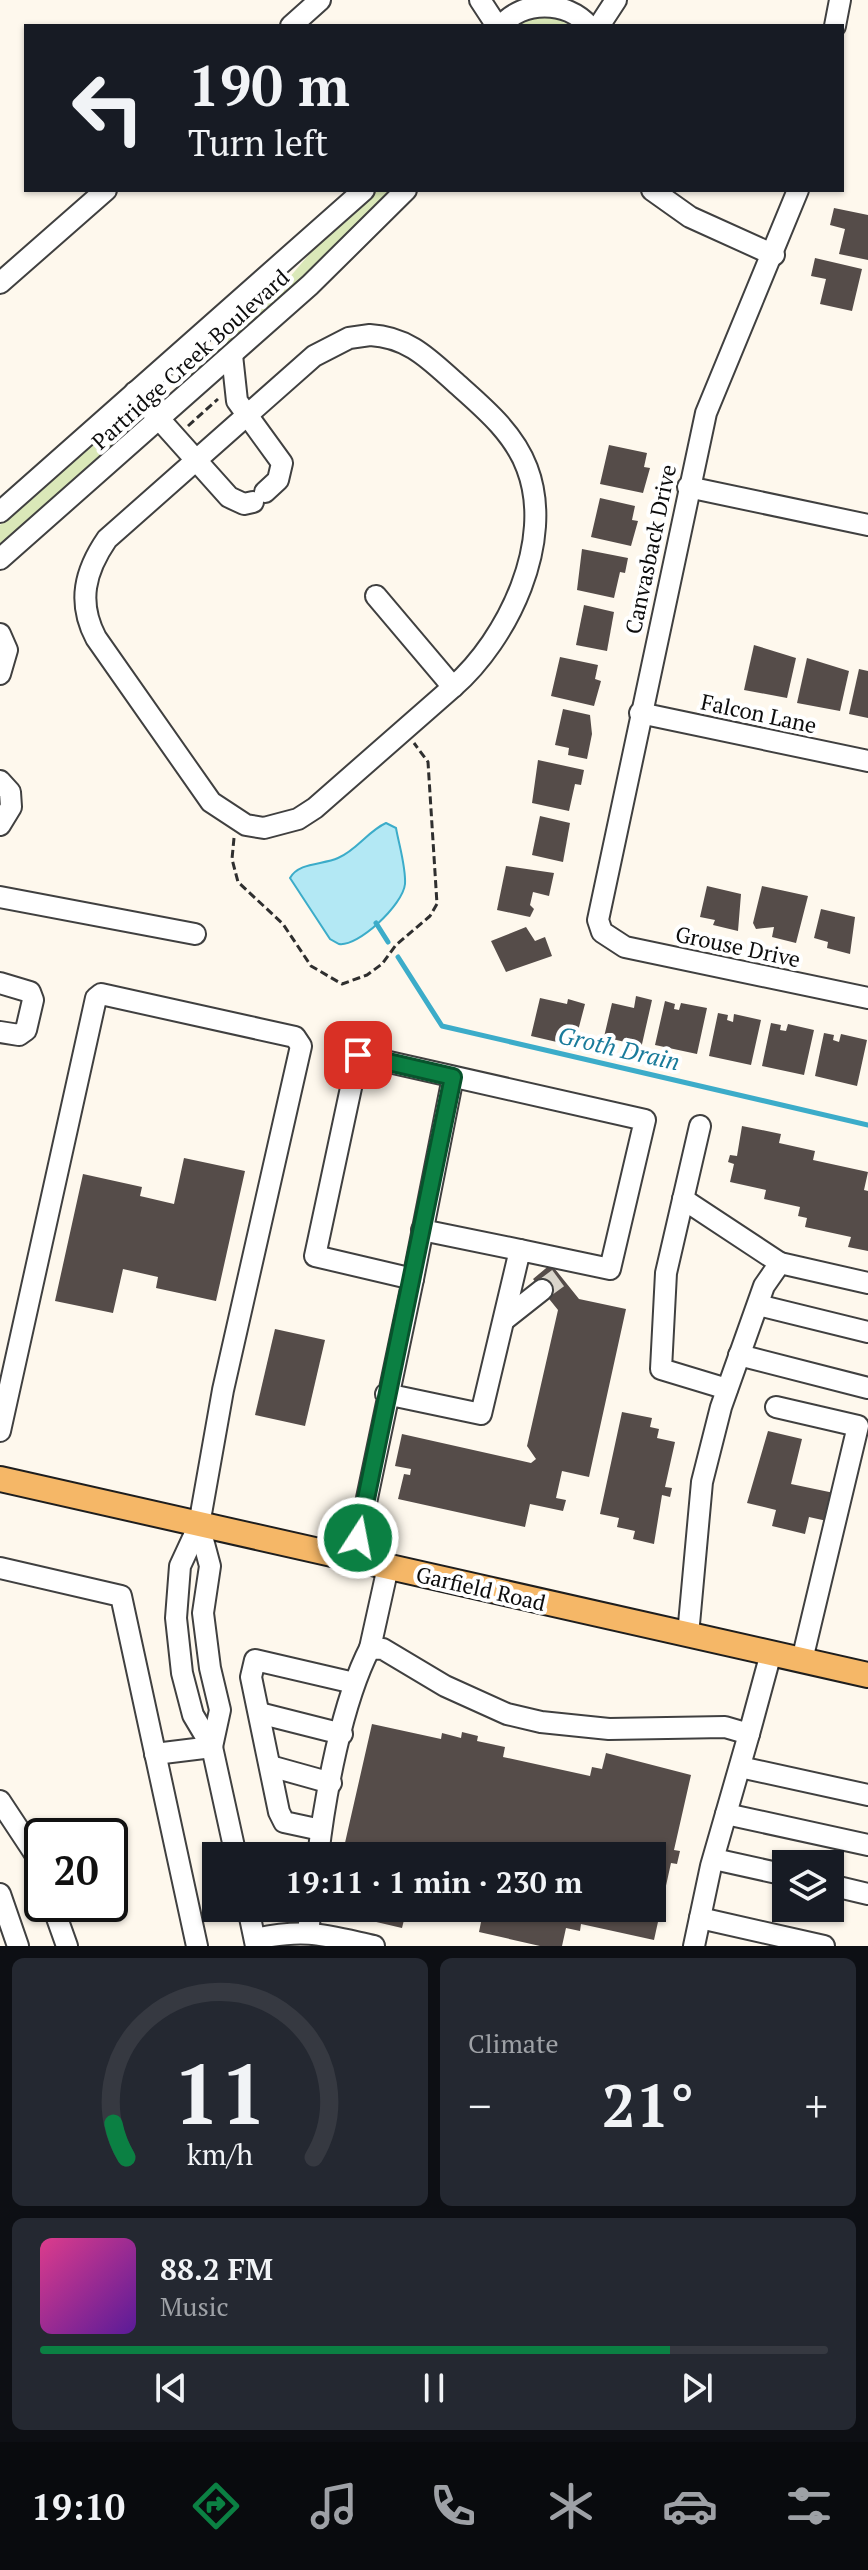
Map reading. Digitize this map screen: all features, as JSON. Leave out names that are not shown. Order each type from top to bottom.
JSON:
[{"type":"main road","name":"Garfield Road","points":[[0,1479],[868,1675]]},
{"type":"street","points":[[293,24],[320,0]]},
{"type":"street","points":[[480,0],[498,24]]},
{"type":"street","points":[[600,24],[616,0]]},
{"type":"street","points":[[835,24],[840,0]]},
{"type":"street","points":[[501,24],[522,2],[546,1],[571,3],[587,24]]},
{"type":"street","points":[[0,283],[104,192]]},
{"type":"street","name":"Partridge Creek Boulevard","points":[[0,512],[362,192]]},
{"type":"street","name":"Partridge Creek Boulevard","points":[[0,559],[310,285],[404,192]]},
{"type":"street","points":[[655,192],[690,217],[774,255]]},
{"type":"street","name":"Canvasback Drive","points":[[602,932],[598,920],[599,904],[688,487],[716,384],[774,255],[797,192]]},
{"type":"street","points":[[388,336],[421,352],[507,433],[528,469],[532,490],[533,525],[523,582],[504,628],[472,670],[298,819],[264,828],[246,825],[211,802],[96,638],[85,607],[89,569],[107,539],[246,418],[314,356],[332,345],[349,338],[388,336]]},
{"type":"street","points":[[135,392],[229,497],[244,504],[259,497],[278,480],[282,463],[246,418],[237,401],[232,355]]},
{"type":"street","points":[[688,487],[868,525]]},
{"type":"street","points":[[376,596],[453,687]]},
{"type":"street","points":[[0,634],[7,650],[0,674]]},
{"type":"street","name":"Falcon Lane","points":[[640,713],[868,761]]},
{"type":"street","points":[[0,781],[10,792],[11,807],[0,825]]},
{"type":"street","points":[[0,897],[195,934]]},
{"type":"street","name":"Grouse Drive","points":[[602,932],[625,947],[868,998]]},
{"type":"street","points":[[0,983],[30,992],[33,1000],[26,1030],[19,1035],[0,1032]]},
{"type":"street","points":[[0,1431],[96,998],[101,994],[295,1037],[301,1046],[228,1366],[199,1525],[180,1566],[176,1618],[182,1673],[193,1715],[212,1747],[233,1842]]},
{"type":"street","points":[[413,1279],[315,1256],[358,1055],[645,1120],[610,1269],[562,1268],[520,1250],[422,1230]]},
{"type":"street","points":[[354,1560],[453,1077]]},
{"type":"street","points":[[700,1126],[666,1273],[661,1369],[727,1389]]},
{"type":"street","points":[[683,1199],[780,1263],[868,1283]]},
{"type":"street","points":[[386,1394],[481,1414],[520,1250]]},
{"type":"street","points":[[688,1635],[702,1482],[739,1355],[758,1305],[780,1263]]},
{"type":"street","points":[[504,1320],[542,1290]]},
{"type":"street","points":[[758,1305],[868,1332]]},
{"type":"street","points":[[739,1355],[868,1388]]},
{"type":"street","points":[[776,1407],[858,1426],[802,1660]]},
{"type":"street","points":[[199,1525],[210,1566],[203,1613],[210,1668],[220,1710],[212,1747]]},
{"type":"street","points":[[320,1842],[354,1683],[370,1648],[388,1567]]},
{"type":"street","points":[[0,1568],[121,1596],[197,1946]]},
{"type":"street","points":[[370,1648],[383,1649],[445,1686],[507,1714],[541,1722],[609,1729],[725,1727],[749,1734]]},
{"type":"street","points":[[694,1946],[714,1859],[771,1653]]},
{"type":"street","points":[[321,1830],[284,1822],[251,1677],[255,1660],[354,1683]]},
{"type":"street","points":[[259,1713],[342,1734]]},
{"type":"street","points":[[155,1754],[212,1747]]},
{"type":"street","points":[[270,1766],[331,1783]]},
{"type":"street","points":[[740,1767],[868,1795]]},
{"type":"street","points":[[0,1801],[24,1837]]},
{"type":"street","points":[[726,1814],[868,1845]]},
{"type":"street","points":[[714,1859],[772,1872]]},
{"type":"street","points":[[844,1888],[868,1894]]},
{"type":"street","points":[[0,1894],[18,1946]]},
{"type":"street","points":[[700,1918],[824,1946]]},
{"type":"street","points":[[58,1922],[67,1946]]},
{"type":"street","points":[[251,1922],[255,1943],[291,1931],[374,1946]]},
{"type":"street","points":[[308,1932],[309,1922]]},
{"type":"path","points":[[185,428],[226,392]]},
{"type":"path","points":[[235,832],[232,859],[238,882],[283,924],[311,966],[342,984],[367,975],[430,916],[437,904],[428,762],[409,737]]},
{"type":"green space","points":[[548,14],[568,24],[520,24],[528,18]]},
{"type":"green space","points":[[376,192],[389,192],[301,280],[180,385],[179,380],[272,298],[323,238]]},
{"type":"green space","points":[[133,410],[140,415],[138,424],[0,546],[0,525]]},
{"type":"water","points":[[386,823],[396,828],[404,870],[402,893],[397,903],[368,932],[339,944],[330,939],[290,878],[305,866],[345,855]]},
{"type":"building","points":[[834,208],[868,215],[868,260],[839,254],[845,229],[830,225]]},
{"type":"building","points":[[815,258],[862,269],[852,311],[820,304],[826,279],[811,276]]},
{"type":"building","points":[[609,445],[647,453],[644,467],[650,468],[643,493],[600,484]]},
{"type":"building","points":[[600,498],[635,506],[632,520],[638,521],[631,546],[591,537]]},
{"type":"building","points":[[582,549],[628,558],[625,573],[620,572],[614,598],[577,590]]},
{"type":"building","points":[[584,605],[614,612],[607,651],[576,645]]},
{"type":"building","points":[[754,645],[796,658],[787,698],[744,690]]},
{"type":"building","points":[[560,657],[598,665],[595,679],[601,681],[594,706],[551,696]]},
{"type":"building","points":[[807,658],[849,671],[840,711],[797,703]]},
{"type":"building","points":[[859,669],[868,671],[868,718],[849,714]]},
{"type":"building","points":[[563,709],[590,715],[592,734],[587,759],[568,755],[569,748],[555,745]]},
{"type":"building","points":[[538,760],[584,770],[581,785],[575,784],[569,811],[532,803]]},
{"type":"building","points":[[540,816],[570,823],[563,862],[532,855]]},
{"type":"building","points":[[506,866],[554,873],[549,896],[533,892],[530,905],[534,909],[530,917],[497,910]]},
{"type":"building","points":[[707,886],[741,894],[738,931],[713,925],[715,920],[700,917]]},
{"type":"building","points":[[762,886],[808,896],[796,943],[772,937],[774,927],[756,929],[753,923]]},
{"type":"building","points":[[821,909],[855,917],[850,954],[827,948],[828,942],[814,938]]},
{"type":"building","points":[[526,927],[535,941],[545,937],[552,956],[506,972],[491,941]]},
{"type":"building","points":[[636,996],[652,1000],[640,1053],[623,1049],[625,1042],[604,1037],[612,1003],[634,1008]]},
{"type":"building","points":[[540,998],[567,1004],[568,999],[585,1004],[574,1046],[531,1036]]},
{"type":"building","points":[[665,1001],[675,1004],[674,1009],[679,1010],[681,1003],[707,1008],[697,1054],[655,1045]]},
{"type":"building","points":[[718,1013],[728,1015],[727,1020],[733,1022],[734,1014],[761,1020],[751,1065],[709,1056]]},
{"type":"building","points":[[771,1023],[781,1025],[780,1030],[786,1031],[788,1024],[814,1030],[804,1075],[762,1066]]},
{"type":"building","points":[[824,1033],[834,1035],[833,1040],[839,1042],[841,1034],[867,1040],[857,1086],[815,1076]]},
{"type":"building","points":[[742,1126],[781,1134],[779,1143],[815,1151],[813,1160],[868,1172],[864,1190],[868,1191],[868,1251],[848,1247],[851,1237],[805,1227],[807,1218],[798,1216],[800,1207],[764,1199],[766,1190],[730,1182],[734,1164],[728,1162],[730,1155],[737,1156]]},
{"type":"building","points":[[184,1158],[245,1171],[216,1301],[156,1288],[158,1277],[123,1269],[113,1313],[55,1301],[83,1174],[142,1187],[140,1196],[174,1204]]},
{"type":"building","points":[[551,1264],[579,1299],[626,1309],[589,1477],[562,1471],[556,1498],[566,1500],[563,1511],[530,1504],[525,1527],[398,1499],[404,1474],[410,1475],[411,1469],[395,1466],[402,1434],[531,1463],[536,1459],[527,1446],[558,1310],[533,1279]]},
{"type":"building","points":[[275,1329],[325,1340],[305,1426],[255,1415]]},
{"type":"building","points":[[622,1412],[652,1418],[650,1427],[659,1429],[657,1438],[675,1442],[665,1487],[672,1488],[670,1497],[662,1495],[654,1544],[633,1539],[635,1531],[617,1527],[619,1518],[600,1514]]},
{"type":"building","points":[[768,1431],[802,1439],[791,1484],[834,1493],[827,1521],[809,1517],[805,1534],[772,1526],[776,1510],[747,1503]]},
{"type":"building","points":[[372,1724],[441,1739],[442,1733],[461,1738],[462,1732],[478,1736],[477,1741],[505,1747],[503,1757],[590,1776],[592,1767],[602,1769],[606,1753],[691,1775],[674,1850],[680,1851],[677,1864],[671,1863],[666,1886],[666,1842],[345,1842]]},
{"type":"building","points":[[376,1922],[404,1922],[402,1928]]},
{"type":"building","points":[[481,1922],[658,1922],[654,1940],[581,1924],[580,1931],[566,1928],[562,1946],[540,1946],[479,1932]]},
{"type":"waterway","name":"Groth Drain","points":[[376,923],[388,942]]},
{"type":"waterway","name":"Groth Drain","points":[[398,957],[442,1026],[868,1125]]},
{"type":"tunnel","points":[[542,1290],[561,1276]]},
{"type":"route","points":[[358,1055],[453,1077],[358,1538]]}]
